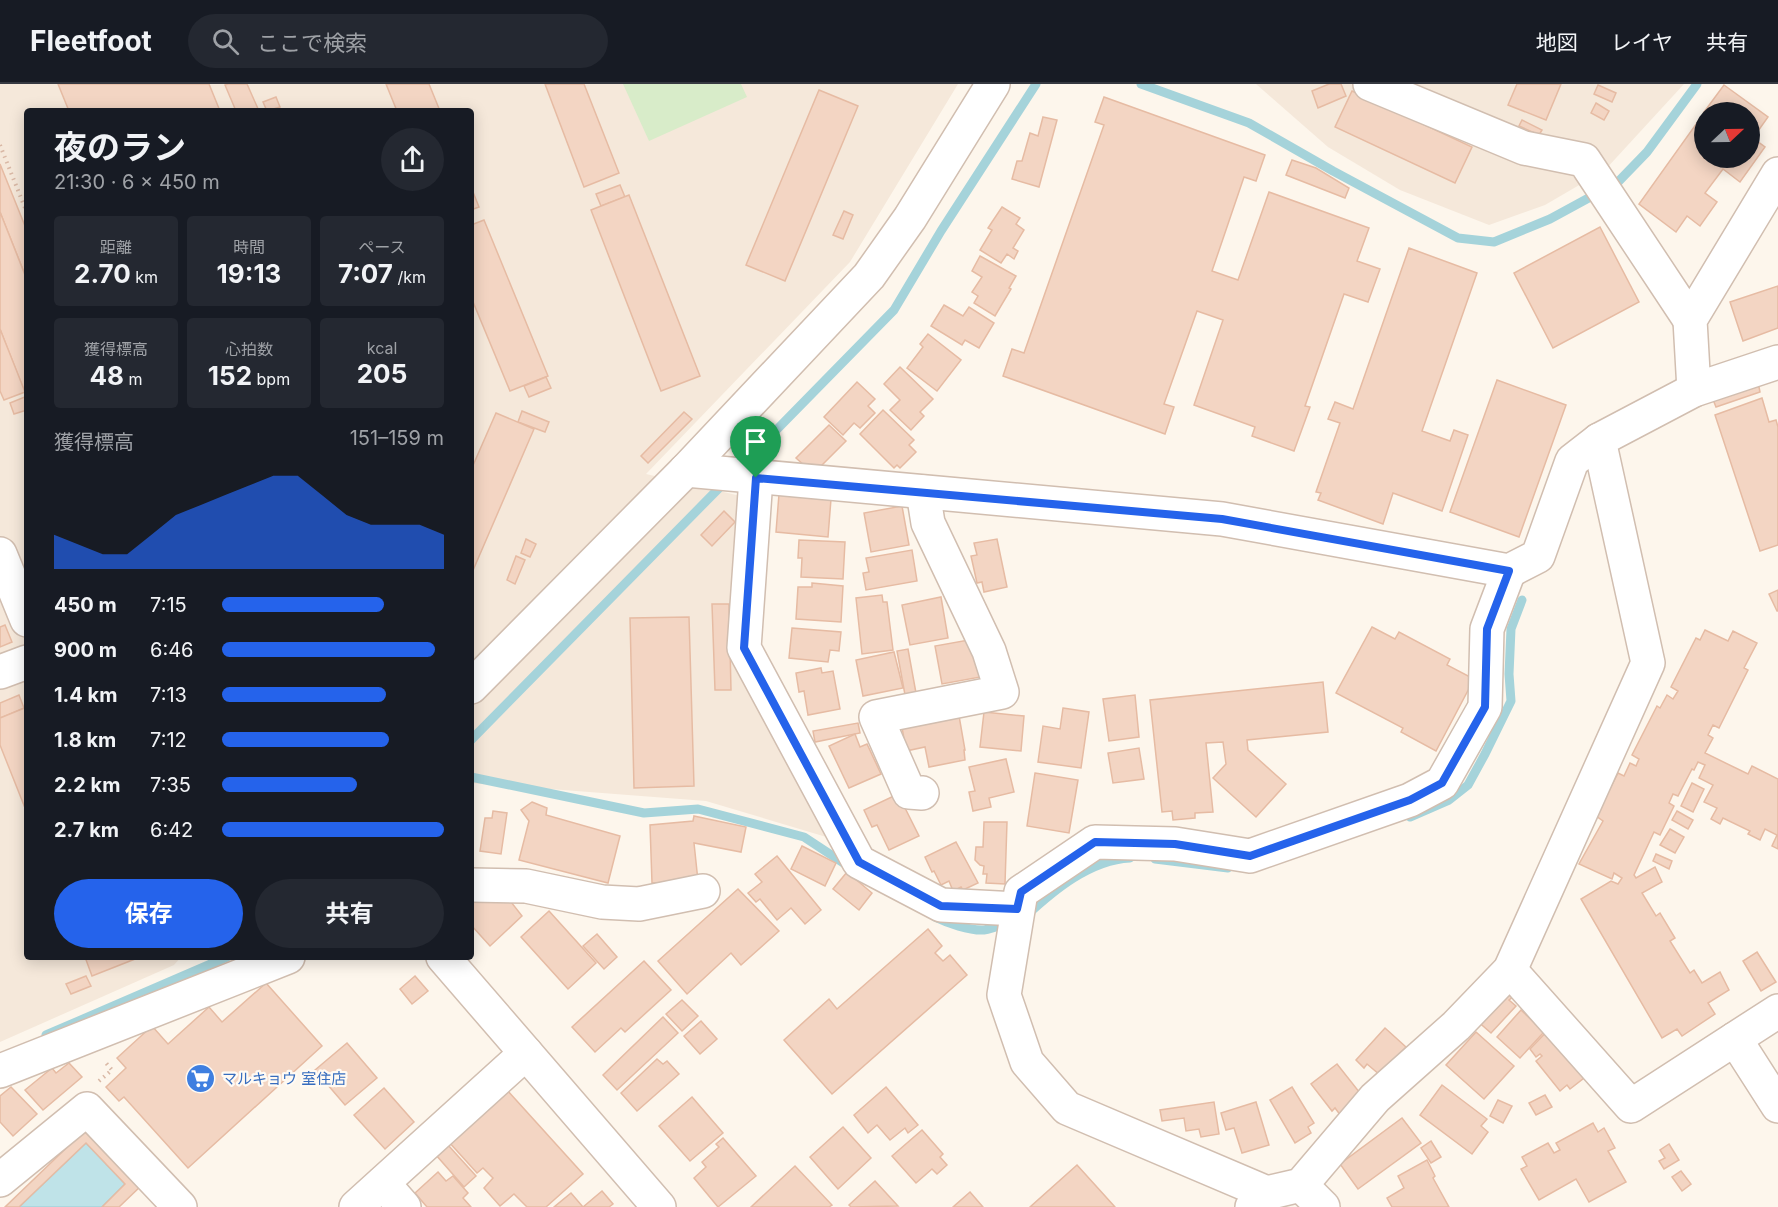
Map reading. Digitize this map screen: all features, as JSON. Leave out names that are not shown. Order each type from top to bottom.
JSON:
[{"type":"street","points":[[474,681],[702,472],[869,276],[910,218],[993,84]]},
{"type":"street","points":[[1370,84],[1524,148],[1584,160],[1690,320],[1694,390]]},
{"type":"street","points":[[1690,320],[1778,174]]},
{"type":"street","points":[[702,472],[1222,519],[1509,571],[1538,556],[1572,461],[1599,440],[1694,390],[1778,362]]},
{"type":"street","points":[[1509,571],[1487,629],[1485,707],[1442,783],[1410,800],[1250,856],[1175,844],[1095,842],[1021,892],[1004,995],[1027,1062],[1067,1108],[1259,1200],[1312,1196],[1375,1098],[1456,1026],[1510,970],[1648,663],[1599,440]]},
{"type":"street","points":[[754,477],[744,648],[859,862],[941,906],[1016,919]]},
{"type":"street","points":[[922,793],[909,792],[876,717],[1002,692],[989,651],[928,523],[923,492]]},
{"type":"street","points":[[0,554],[24,613]]},
{"type":"street","points":[[0,672],[24,663]]},
{"type":"street","points":[[474,885],[526,886],[602,902],[639,904],[703,891]]},
{"type":"street","points":[[0,1071],[280,960]]},
{"type":"street","points":[[446,960],[659,1207]]},
{"type":"street","points":[[1510,970],[1631,1106],[1778,1011]]},
{"type":"street","points":[[1735,1039],[1778,1106]]},
{"type":"street","points":[[356,1207],[526,1053]]},
{"type":"street","points":[[0,1180],[87,1109],[180,1207]]},
{"type":"street","points":[[382,1183],[404,1207]]},
{"type":"path","points":[[0,145],[24,205]]},
{"type":"path","points":[[84,1038],[112,1070],[85,1094],[87,1109]]},
{"type":"shaded area","points":[[0,84],[958,84],[850,262],[646,474],[745,497],[734,651],[833,839],[706,801],[474,783],[474,108],[24,108],[24,960],[178,960],[174,965],[0,1042]]},
{"type":"shaded area","points":[[1256,84],[1684,84],[1605,170],[1545,205],[1489,225],[1400,190],[1328,147]]},
{"type":"green space","points":[[623,84],[741,84],[747,97],[649,141]]},
{"type":"water","points":[[86,1143],[125,1184],[102,1207],[19,1207]]},
{"type":"building","points":[[58,84],[209,84],[219,108],[68,108]]},
{"type":"building","points":[[247,84],[258,108],[235,108],[225,85]]},
{"type":"building","points":[[386,84],[429,84],[439,108],[396,108]]},
{"type":"building","points":[[545,84],[584,84],[619,173],[584,187]]},
{"type":"building","points":[[1329,84],[1341,84],[1346,96],[1318,108],[1312,91]]},
{"type":"building","points":[[1517,84],[1561,84],[1546,120],[1508,105]]},
{"type":"building","points":[[1598,85],[1616,93],[1612,102],[1594,94]]},
{"type":"building","points":[[1724,85],[1747,102],[1711,102]]},
{"type":"building","points":[[819,90],[858,106],[785,281],[746,265]]},
{"type":"building","points":[[1352,91],[1472,147],[1455,183],[1335,127]]},
{"type":"building","points":[[276,97],[280,107],[266,108],[263,102]]},
{"type":"building","points":[[1104,97],[1265,155],[1256,181],[1244,177],[1212,271],[1238,280],[1269,192],[1369,228],[1357,261],[1380,269],[1368,302],[1344,294],[1305,406],[1310,407],[1294,451],[1252,436],[1255,427],[1194,405],[1223,320],[1197,311],[1164,404],[1174,407],[1165,434],[1003,376],[1012,349],[1024,353],[1104,125],[1095,122]]},
{"type":"building","points":[[1596,103],[1609,111],[1604,120],[1591,113]]},
{"type":"building","points":[[1760,111],[1768,117],[1760,128]]},
{"type":"building","points":[[1043,117],[1057,120],[1039,187],[1012,179],[1017,161],[1022,161],[1030,133],[1038,136]]},
{"type":"building","points":[[1522,120],[1542,130],[1539,135],[1519,126]]},
{"type":"building","points":[[1694,127],[1694,168],[1750,168],[1740,182],[1723,169],[1705,193],[1717,202],[1700,226],[1687,216],[1676,232],[1639,204]]},
{"type":"building","points":[[1760,143],[1765,147],[1760,154]]},
{"type":"building","points":[[1292,160],[1316,168],[1349,188],[1345,198],[1286,175]]},
{"type":"building","points":[[0,164],[24,224],[24,272],[0,212]]},
{"type":"building","points":[[620,185],[625,197],[601,206],[596,194]]},
{"type":"building","points":[[474,194],[479,207],[474,209]]},
{"type":"building","points":[[629,195],[700,376],[661,391],[591,210]]},
{"type":"building","points":[[1002,207],[1020,218],[1016,224],[1024,230],[1013,248],[1018,251],[1014,259],[1007,254],[1001,263],[980,250],[992,230],[988,228]]},
{"type":"building","points":[[844,211],[853,215],[843,239],[833,235]]},
{"type":"building","points":[[0,212],[24,272],[24,390],[0,329]]},
{"type":"building","points":[[484,220],[548,376],[510,391],[474,304],[474,224]]},
{"type":"building","points":[[1600,227],[1639,302],[1553,348],[1514,273]]},
{"type":"building","points":[[1409,248],[1477,273],[1422,431],[1450,441],[1454,430],[1468,435],[1442,511],[1393,493],[1383,524],[1318,500],[1321,493],[1316,492],[1340,423],[1328,419],[1335,402],[1353,409]]},
{"type":"building","points":[[980,256],[1016,276],[995,316],[974,303],[978,296],[972,292],[982,277],[972,271]]},
{"type":"building","points":[[1778,286],[1778,328],[1743,341],[1730,302]]},
{"type":"building","points":[[944,305],[963,316],[969,307],[994,323],[979,348],[965,340],[962,345],[931,326]]},
{"type":"building","points":[[0,329],[24,392],[4,400],[0,391]]},
{"type":"building","points":[[928,334],[961,360],[937,391],[907,368],[923,347],[920,344]]},
{"type":"building","points":[[900,367],[933,399],[920,412],[924,416],[911,430],[890,410],[900,400],[884,384]]},
{"type":"building","points":[[546,377],[551,388],[529,397],[524,386]]},
{"type":"building","points":[[1497,380],[1566,405],[1519,537],[1450,512]]},
{"type":"building","points":[[857,382],[875,399],[868,406],[875,413],[860,428],[854,423],[843,435],[824,417]]},
{"type":"building","points":[[1758,382],[1760,392],[1716,407],[1712,397]]},
{"type":"building","points":[[24,397],[24,411],[14,414],[10,403]]},
{"type":"building","points":[[1762,398],[1769,422],[1776,420],[1778,427],[1778,545],[1760,551],[1715,415]]},
{"type":"building","points":[[883,410],[914,440],[909,445],[916,452],[900,468],[897,465],[894,468],[860,434]]},
{"type":"building","points":[[522,411],[549,422],[545,432],[518,422]]},
{"type":"building","points":[[684,412],[692,419],[648,463],[641,456]]},
{"type":"building","points":[[496,413],[534,429],[474,568],[474,463]]},
{"type":"building","points":[[829,425],[846,441],[821,466],[805,466],[796,458]]},
{"type":"building","points":[[779,494],[831,499],[828,537],[776,532]]},
{"type":"building","points":[[902,506],[909,545],[871,552],[864,513]]},
{"type":"building","points":[[724,511],[735,522],[712,546],[701,535]]},
{"type":"building","points":[[526,539],[536,544],[530,557],[521,553]]},
{"type":"building","points":[[997,539],[1007,587],[984,592],[982,582],[977,583],[971,556],[977,555],[974,543]]},
{"type":"building","points":[[799,540],[845,542],[843,579],[801,577],[802,558],[798,558]]},
{"type":"building","points":[[912,550],[917,581],[866,590],[863,573],[869,572],[866,558]]},
{"type":"building","points":[[516,556],[525,560],[515,584],[507,580]]},
{"type":"building","points":[[812,583],[843,586],[841,622],[796,619],[798,587],[812,587]]},
{"type":"building","points":[[1778,590],[1778,611],[1777,611],[1769,594]]},
{"type":"building","points":[[882,595],[883,602],[887,602],[893,650],[862,654],[856,598]]},
{"type":"building","points":[[941,597],[948,638],[910,645],[902,605]]},
{"type":"building","points":[[712,604],[729,604],[731,690],[715,690]]},
{"type":"building","points":[[689,617],[694,786],[634,788],[630,618]]},
{"type":"building","points":[[5,625],[12,642],[0,647],[0,627]]},
{"type":"building","points":[[1372,627],[1395,639],[1399,632],[1450,659],[1447,665],[1474,679],[1436,751],[1401,732],[1403,728],[1336,693]]},
{"type":"building","points":[[792,628],[841,632],[839,651],[830,650],[828,662],[789,658]]},
{"type":"building","points":[[1705,630],[1728,641],[1733,631],[1757,643],[1744,668],[1748,670],[1719,728],[1713,725],[1708,735],[1713,738],[1705,753],[1748,774],[1752,766],[1778,779],[1778,849],[1772,846],[1777,835],[1765,829],[1760,840],[1748,834],[1750,831],[1723,818],[1720,824],[1711,819],[1717,808],[1704,802],[1713,785],[1699,778],[1705,765],[1698,762],[1678,796],[1673,794],[1669,803],[1674,806],[1660,835],[1654,832],[1634,875],[1636,878],[1655,867],[1662,882],[1642,893],[1656,916],[1660,913],[1675,938],[1670,941],[1690,973],[1694,970],[1702,983],[1720,972],[1729,990],[1708,1003],[1715,1014],[1682,1036],[1677,1029],[1662,1038],[1581,899],[1611,881],[1618,884],[1622,878],[1614,873],[1612,879],[1579,864],[1603,821],[1596,816],[1618,773],[1624,776],[1630,763],[1636,766],[1639,759],[1632,755],[1657,706],[1660,708],[1667,695],[1673,699],[1678,691],[1671,687],[1696,638],[1700,640]]},
{"type":"building","points":[[974,639],[986,676],[942,684],[935,646]]},
{"type":"building","points":[[908,649],[916,693],[905,695],[897,651]]},
{"type":"building","points":[[894,652],[903,688],[863,696],[856,660]]},
{"type":"building","points":[[821,668],[822,673],[833,671],[840,709],[808,715],[804,691],[799,692],[796,673]]},
{"type":"building","points":[[1323,682],[1328,732],[1247,740],[1248,750],[1286,784],[1256,817],[1213,778],[1226,764],[1223,742],[1206,743],[1213,812],[1195,813],[1195,818],[1173,820],[1172,811],[1162,812],[1150,700]]},
{"type":"building","points":[[19,695],[24,708],[0,718],[0,703]]},
{"type":"building","points":[[1135,695],[1139,737],[1109,741],[1103,699]]},
{"type":"building","points":[[24,708],[24,805],[0,745],[0,718]]},
{"type":"building","points":[[1063,708],[1089,712],[1081,768],[1038,762],[1043,726],[1060,729]]},
{"type":"building","points":[[958,710],[965,760],[929,767],[925,747],[906,751],[901,721]]},
{"type":"building","points":[[984,712],[1024,716],[1021,751],[980,747]]},
{"type":"building","points":[[858,723],[860,733],[815,742],[813,731]]},
{"type":"building","points":[[855,734],[860,747],[867,744],[881,774],[849,788],[829,746]]},
{"type":"building","points":[[1139,748],[1144,779],[1113,783],[1108,753]]},
{"type":"building","points":[[1006,759],[1014,792],[989,798],[991,807],[973,811],[969,792],[975,791],[969,767]]},
{"type":"building","points":[[1035,773],[1078,780],[1069,833],[1027,826]]},
{"type":"building","points":[[1692,783],[1704,789],[1693,812],[1681,806]]},
{"type":"building","points":[[898,794],[919,836],[889,850],[877,825],[872,827],[864,810]]},
{"type":"building","points":[[532,802],[547,808],[546,815],[620,836],[608,883],[519,860],[529,821],[521,810]]},
{"type":"building","points":[[493,811],[507,813],[501,854],[480,851],[485,818],[492,818]]},
{"type":"building","points":[[1677,811],[1693,820],[1688,829],[1672,820]]},
{"type":"building","points":[[694,816],[746,827],[741,852],[694,843],[698,881],[652,883],[650,825],[693,821]]},
{"type":"building","points":[[984,822],[1007,822],[1005,884],[986,883],[987,874],[983,874],[984,866],[975,860],[976,847],[983,847]]},
{"type":"building","points":[[1670,829],[1684,837],[1675,853],[1660,845]]},
{"type":"building","points":[[956,842],[978,883],[963,890],[961,887],[953,891],[949,881],[941,885],[925,857]]},
{"type":"building","points":[[802,846],[836,863],[825,886],[791,869]]},
{"type":"building","points":[[1656,854],[1672,861],[1669,869],[1653,861]]},
{"type":"building","points":[[777,856],[821,910],[805,924],[791,908],[777,920],[760,899],[756,902],[748,893],[762,882],[755,874]]},
{"type":"building","points":[[847,872],[872,893],[859,910],[833,889]]},
{"type":"building","points":[[738,889],[779,931],[741,965],[731,953],[687,994],[658,961]]},
{"type":"building","points":[[504,893],[522,916],[490,946],[474,928],[474,900]]},
{"type":"building","points":[[549,911],[596,963],[568,989],[521,937]]},
{"type":"building","points":[[928,929],[942,946],[935,953],[943,961],[950,955],[967,975],[832,1094],[784,1040],[829,999],[837,1009]]},
{"type":"building","points":[[597,934],[617,957],[604,969],[583,946]]},
{"type":"building","points":[[1757,952],[1776,982],[1761,991],[1743,961]]},
{"type":"building","points":[[86,960],[132,960],[92,976]]},
{"type":"building","points":[[644,961],[671,990],[625,1032],[621,1028],[595,1052],[572,1027]]},
{"type":"building","points":[[86,976],[91,986],[71,994],[66,984]]},
{"type":"building","points":[[415,976],[428,991],[412,1004],[400,989]]},
{"type":"building","name":"マルキョウ 室住店","points":[[266,983],[322,1046],[188,1168],[124,1097],[119,1101],[106,1087],[126,1068],[117,1058],[152,1026],[168,1044],[209,1007],[222,1022]]},
{"type":"building","points":[[1512,989],[1513,997],[1509,1000],[1516,1006],[1491,1033],[1475,1019]]},
{"type":"building","points":[[682,1000],[698,1016],[682,1031],[666,1014]]},
{"type":"building","points":[[1521,1010],[1544,1032],[1520,1058],[1497,1037]]},
{"type":"building","points":[[663,1017],[678,1033],[617,1090],[603,1075]]},
{"type":"building","points":[[701,1021],[717,1039],[700,1054],[684,1036]]},
{"type":"building","points":[[1556,1022],[1593,1071],[1570,1089],[1567,1085],[1560,1091],[1536,1061],[1542,1056],[1540,1054],[1536,1057],[1530,1049]]},
{"type":"building","points":[[1385,1028],[1406,1047],[1380,1075],[1367,1064],[1364,1068],[1356,1060]]},
{"type":"building","points":[[1476,1032],[1514,1066],[1484,1099],[1446,1065]]},
{"type":"building","points":[[347,1043],[377,1078],[345,1105],[315,1070]]},
{"type":"building","points":[[657,1059],[663,1064],[667,1061],[679,1074],[637,1111],[621,1093]]},
{"type":"building","points":[[69,1063],[82,1077],[43,1110],[25,1090],[52,1068],[56,1073]]},
{"type":"building","points":[[1337,1064],[1364,1098],[1341,1116],[1335,1108],[1332,1111],[1311,1084]]},
{"type":"building","points":[[1442,1085],[1487,1119],[1481,1126],[1488,1132],[1472,1154],[1420,1115]]},
{"type":"building","points":[[11,1087],[37,1114],[13,1136],[0,1122],[0,1096]]},
{"type":"building","points":[[886,1087],[918,1125],[908,1133],[905,1128],[890,1140],[877,1125],[868,1133],[854,1115]]},
{"type":"building","points":[[1292,1087],[1314,1123],[1308,1127],[1311,1133],[1295,1143],[1270,1100]]},
{"type":"building","points":[[384,1088],[414,1122],[385,1149],[354,1115]]},
{"type":"building","points":[[506,1089],[583,1174],[546,1207],[527,1207],[514,1194],[500,1206],[484,1188],[493,1178],[483,1168],[477,1173],[448,1141]]},
{"type":"building","points":[[1545,1095],[1552,1107],[1536,1115],[1529,1103]]},
{"type":"building","points":[[692,1097],[723,1133],[690,1161],[659,1126]]},
{"type":"building","points":[[1498,1100],[1512,1106],[1503,1123],[1490,1116]]},
{"type":"building","points":[[1214,1102],[1219,1134],[1201,1137],[1199,1129],[1186,1131],[1184,1118],[1162,1121],[1160,1110]]},
{"type":"building","points":[[1256,1102],[1269,1145],[1242,1153],[1234,1128],[1226,1130],[1221,1113]]},
{"type":"building","points":[[1402,1118],[1421,1143],[1358,1189],[1340,1164]]},
{"type":"building","points":[[1593,1123],[1598,1132],[1604,1128],[1615,1148],[1608,1151],[1626,1182],[1589,1202],[1576,1179],[1539,1200],[1521,1169],[1527,1166],[1522,1157],[1548,1143],[1554,1153],[1560,1150],[1556,1143]]},
{"type":"building","points":[[843,1127],[871,1158],[838,1189],[810,1157]]},
{"type":"building","points":[[86,1129],[144,1183],[119,1207],[102,1207],[125,1184],[86,1143],[19,1207],[5,1207]]},
{"type":"building","points":[[922,1130],[943,1154],[940,1157],[947,1165],[937,1174],[932,1169],[916,1183],[892,1156]]},
{"type":"building","points":[[723,1138],[756,1176],[718,1207],[694,1178],[706,1167],[702,1162],[719,1147],[716,1144]]},
{"type":"building","points":[[1431,1141],[1441,1157],[1431,1163],[1421,1148]]},
{"type":"building","points":[[1669,1144],[1679,1160],[1664,1169],[1659,1161],[1665,1158],[1660,1150]]},
{"type":"building","points":[[448,1145],[476,1176],[464,1187],[436,1155]]},
{"type":"building","points":[[1427,1160],[1435,1176],[1433,1178],[1449,1207],[1392,1207],[1387,1198],[1404,1188],[1398,1176]]},
{"type":"building","points":[[1077,1165],[1115,1207],[1030,1207]]},
{"type":"building","points":[[795,1166],[832,1205],[829,1207],[751,1207]]},
{"type":"building","points":[[1681,1171],[1691,1184],[1682,1191],[1672,1177]]},
{"type":"building","points":[[438,1172],[446,1181],[453,1176],[468,1193],[463,1198],[471,1207],[427,1207],[415,1193]]},
{"type":"building","points":[[875,1181],[898,1206],[851,1207],[849,1205]]},
{"type":"building","points":[[602,1191],[613,1204],[609,1207],[583,1207]]},
{"type":"building","points":[[970,1192],[983,1207],[953,1207]]},
{"type":"building","points":[[571,1193],[583,1207],[554,1207]]},
{"type":"waterway","points":[[740,467],[894,310],[941,231],[1036,84]]},
{"type":"waterway","points":[[1141,84],[1249,123],[1458,238],[1494,242],[1550,219],[1618,182],[1647,152],[1697,84]]},
{"type":"waterway","points":[[474,737],[726,481]]},
{"type":"waterway","points":[[1410,817],[1449,800],[1468,785],[1485,754],[1511,701],[1509,674],[1511,629],[1522,600]]},
{"type":"waterway","points":[[474,778],[644,813],[698,809],[804,837],[848,866]]},
{"type":"waterway","points":[[1026,916],[1048,896],[1087,870],[1115,860],[1130,858]]},
{"type":"waterway","points":[[1155,859],[1228,868]]},
{"type":"waterway","points":[[935,917],[972,929],[984,930],[1008,926]]},
{"type":"waterway","points":[[46,1035],[220,960]]},
{"type":"place","name":"マルキョウ 室住店","points":[[201,1078]]},
{"type":"route","points":[[756,478],[1222,519],[1509,571],[1487,629],[1485,707],[1442,783],[1410,800],[1250,856],[1175,844],[1095,842],[1021,892],[1017,909],[941,906],[859,862],[744,648],[756,478]]}]
